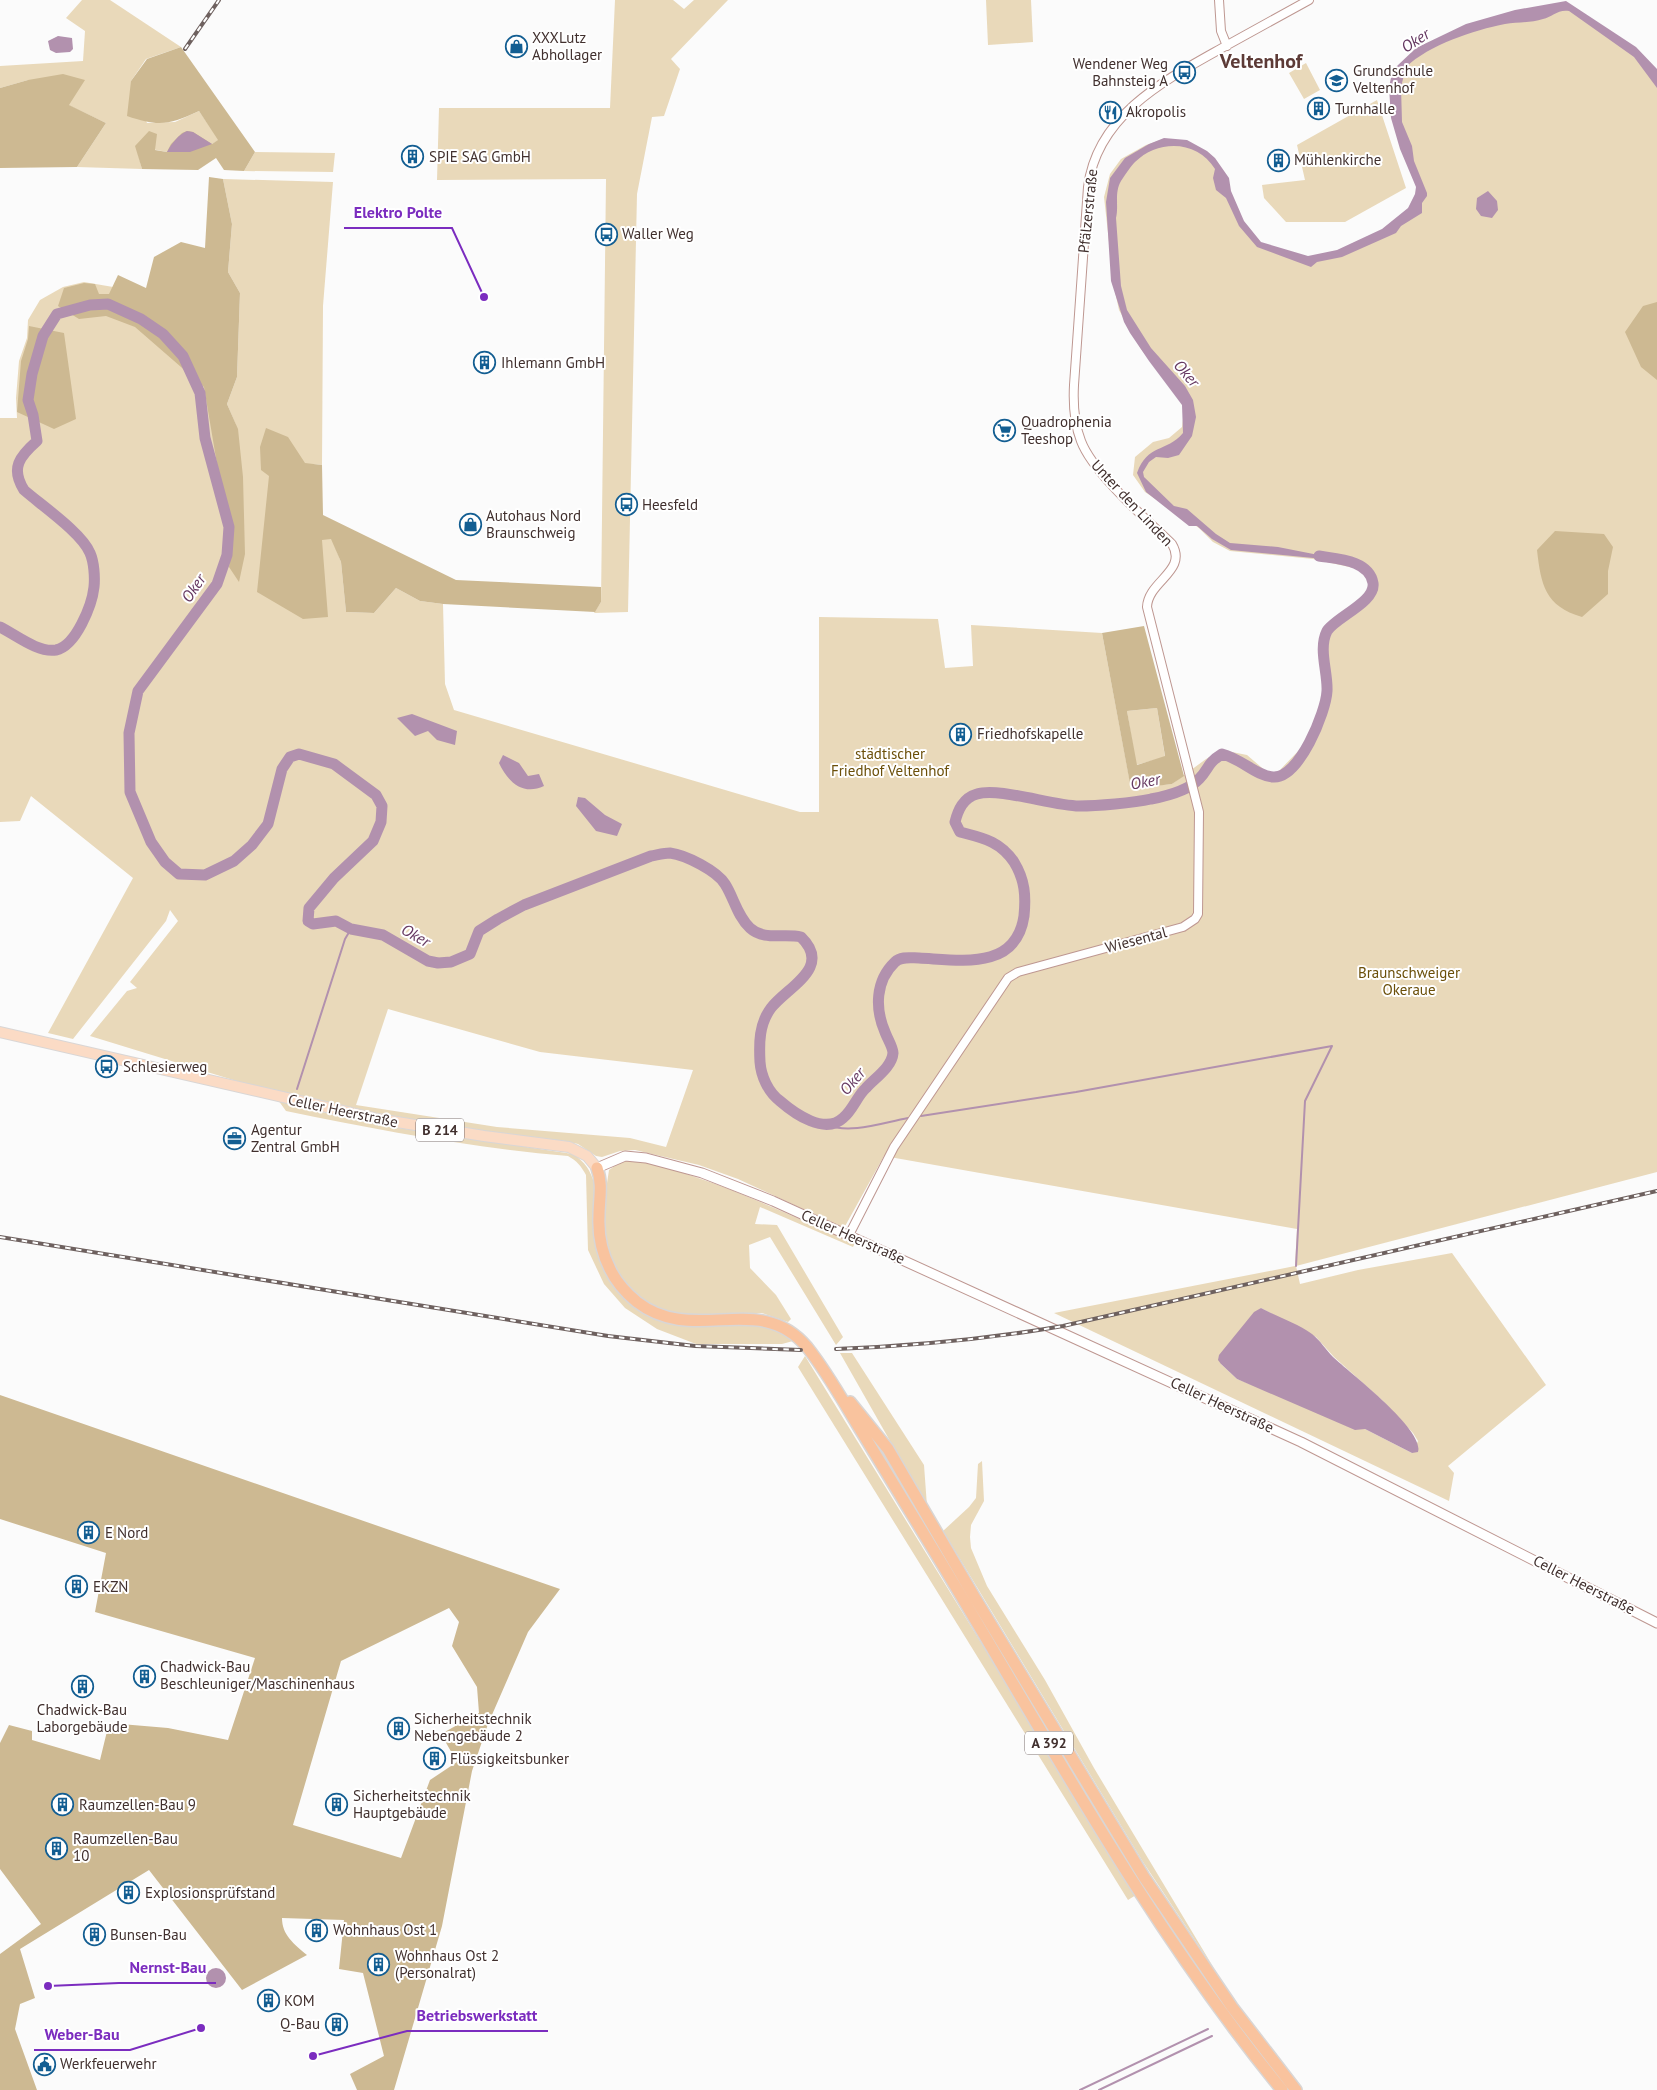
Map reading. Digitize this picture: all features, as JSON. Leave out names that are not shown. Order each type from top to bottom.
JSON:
[{"type":"highway","points":[[597,1168],[601,1183],[599,1228],[603,1252],[613,1275],[628,1294],[649,1309],[678,1320],[703,1322],[753,1319],[768,1321],[782,1327],[807,1347],[832,1384]]},
{"type":"highway","name":"A 392","points":[[832,1384],[882,1441],[1144,1877],[1232,2007],[1296,2090]]},
{"type":"highway","name":"A 392","points":[[832,1384],[1134,1882],[1223,2012],[1282,2090]]},
{"type":"main road","name":"Celler Heerstraße","points":[[0,1032],[378,1119],[466,1134],[569,1147],[583,1153],[597,1168],[619,1157],[629,1156],[663,1162],[731,1184],[850,1235],[1301,1442],[1657,1623]]},
{"type":"street","points":[[1219,0],[1221,31],[1226,46]]},
{"type":"street","name":"Pfälzerstraße","points":[[1074,384],[1088,187],[1094,159],[1107,135],[1134,104],[1171,77],[1308,0]]},
{"type":"street","name":"Unter den Linden","points":[[1074,384],[1074,415],[1084,449],[1102,473],[1172,544],[1176,553],[1175,565]]},
{"type":"street","name":"Wiesental","points":[[850,1235],[894,1147],[1008,978],[1018,972],[1183,927],[1196,919],[1200,905],[1200,822],[1196,798],[1147,607],[1150,594],[1175,565]]},
{"type":"green space","points":[[82,0],[110,0],[181,47],[146,59],[131,81],[147,123],[175,122],[199,111],[219,140],[212,144],[167,152],[136,146],[142,169],[77,167],[106,123],[68,105],[84,80],[28,80],[0,88],[0,66],[83,61],[85,31],[66,18]]},
{"type":"green space","points":[[615,0],[673,0],[684,9],[694,0],[728,0],[671,59],[680,69],[664,116],[652,117],[637,194],[628,612],[594,613],[601,602],[606,179],[437,180],[439,108],[610,108]]},
{"type":"green space","points":[[986,0],[1031,0],[1033,42],[988,45]]},
{"type":"green space","name":"Braunschweiger Okeraue","points":[[1562,7],[1572,10],[1640,54],[1657,78],[1657,1172],[1296,1266],[1300,1284],[1358,1270],[1452,1253],[1546,1385],[1448,1466],[1454,1473],[1449,1501],[1054,1313],[1295,1266],[1297,1229],[884,1156],[844,1228],[738,1179],[699,1165],[635,1150],[620,1151],[602,1157],[596,1156],[578,1144],[565,1141],[444,1127],[279,1094],[90,1036],[127,991],[137,988],[130,982],[178,921],[170,910],[166,921],[73,1039],[48,1033],[133,878],[31,796],[20,821],[0,822],[0,418],[17,418],[16,398],[19,361],[27,338],[28,320],[40,300],[63,287],[84,282],[148,293],[236,425],[227,404],[237,377],[240,293],[228,272],[232,224],[223,179],[333,182],[323,306],[322,465],[313,464],[324,539],[332,539],[341,562],[346,612],[374,613],[396,588],[420,601],[443,604],[445,684],[454,710],[800,812],[819,812],[819,617],[938,619],[945,668],[973,666],[971,625],[1102,633],[1131,788],[1172,784],[1206,759],[1222,750],[1247,755],[1268,773],[1277,773],[1304,745],[1325,694],[1320,645],[1329,623],[1360,603],[1365,598],[1371,585],[1363,570],[1313,559],[1230,551],[1213,542],[1199,528],[1145,492],[1133,475],[1135,457],[1153,442],[1169,438],[1182,427],[1185,404],[1141,349],[1119,310],[1114,287],[1104,197],[1110,174],[1121,159],[1146,145],[1164,139],[1209,153],[1242,222],[1260,243],[1307,258],[1343,250],[1379,233],[1411,210],[1420,190],[1393,119],[1404,66],[1425,48],[1470,28]],"holes":[[[388,1009],[540,1052],[693,1070],[666,1147],[630,1138],[497,1127],[356,1105]],[[1261,1308],[1316,1337],[1334,1357],[1383,1401],[1413,1433],[1418,1441],[1412,1453],[1365,1429],[1237,1379],[1221,1364]]]},
{"type":"green space","points":[[1306,63],[1320,90],[1304,99],[1289,73]]},
{"type":"green space","points":[[1377,100],[1406,188],[1345,222],[1286,222],[1264,198],[1262,185],[1305,180],[1297,145]]},
{"type":"green space","points":[[255,152],[335,153],[333,172],[244,171]]},
{"type":"green space","points":[[1157,708],[1165,757],[1136,765],[1127,711]]},
{"type":"green space","points":[[278,1100],[333,1115],[385,1126],[573,1154],[584,1164],[591,1175],[595,1187],[600,1256],[614,1275],[649,1314],[758,1323],[781,1330],[793,1341],[782,1344],[696,1344],[657,1329],[625,1308],[604,1284],[588,1250],[586,1175],[578,1164],[568,1156],[532,1153],[426,1138],[356,1125],[286,1111]]},
{"type":"green space","points":[[630,1159],[716,1184],[855,1243],[853,1247],[760,1207],[755,1224],[777,1225],[843,1337],[836,1345],[770,1237],[749,1245],[750,1268],[776,1295],[791,1319],[788,1322],[762,1313],[713,1314],[686,1317],[668,1314],[640,1298],[613,1269],[606,1251],[602,1216],[609,1170],[622,1161]]},
{"type":"green space","points":[[840,1353],[852,1353],[924,1465],[927,1506]]},
{"type":"green space","points":[[805,1356],[1136,1895],[1128,1900],[798,1367]]},
{"type":"green space","points":[[982,1461],[984,1501],[971,1525],[970,1537],[971,1548],[987,1586],[1045,1680],[1094,1768],[1215,1970],[1143,1862],[943,1531],[976,1498],[978,1464]]},
{"type":"shaded area","points":[[1566,1],[1636,47],[1657,69],[1657,88],[1634,57],[1569,11],[1562,11],[1546,18],[1529,22],[1505,24],[1480,30],[1439,45],[1406,67],[1401,87],[1402,122],[1412,146],[1414,161],[1427,193],[1422,203],[1422,213],[1401,226],[1396,233],[1342,257],[1317,262],[1311,267],[1257,247],[1239,226],[1226,198],[1216,190],[1213,178],[1215,169],[1208,159],[1199,152],[1177,146],[1166,146],[1144,155],[1128,171],[1119,186],[1116,218],[1121,286],[1127,310],[1151,348],[1185,386],[1193,400],[1196,417],[1192,436],[1179,455],[1168,458],[1156,457],[1149,462],[1143,472],[1144,477],[1174,506],[1187,509],[1216,534],[1230,543],[1278,547],[1354,562],[1231,550],[1212,539],[1197,526],[1189,526],[1146,492],[1137,473],[1146,457],[1177,439],[1183,433],[1182,405],[1149,361],[1124,322],[1111,281],[1106,202],[1110,178],[1125,158],[1149,144],[1164,138],[1187,140],[1207,151],[1215,158],[1229,178],[1231,191],[1244,221],[1261,242],[1308,256],[1337,250],[1382,229],[1408,208],[1415,194],[1416,187],[1400,149],[1391,118],[1389,87],[1392,73],[1397,66],[1416,48],[1466,24],[1515,10]]},
{"type":"shaded area","points":[[58,36],[72,38],[73,49],[70,52],[56,53],[50,50],[48,41]]},
{"type":"shaded area","points":[[181,47],[255,152],[244,171],[224,170],[216,158],[198,170],[142,169],[135,146],[149,131],[157,134],[155,150],[167,152],[171,144],[182,133],[187,131],[193,132],[212,144],[218,140],[199,111],[164,123],[148,122],[127,116],[131,81],[147,59]]},
{"type":"shaded area","points":[[63,74],[85,80],[69,105],[106,123],[77,167],[0,168],[0,88],[28,80]]},
{"type":"shaded area","points":[[187,131],[193,132],[212,144],[190,152],[167,152],[175,140]]},
{"type":"shaded area","points":[[209,177],[223,179],[232,224],[228,272],[240,293],[237,377],[227,404],[238,429],[243,477],[245,554],[239,582],[229,567],[234,527],[219,476],[204,387],[135,327],[106,316],[79,319],[58,306],[64,288],[84,283],[95,284],[99,294],[109,294],[118,275],[146,288],[154,257],[181,242],[205,248]]},
{"type":"shaded area","points":[[1488,191],[1497,201],[1498,210],[1492,218],[1481,216],[1476,209],[1477,198]]},
{"type":"shaded area","points":[[1657,302],[1657,380],[1641,367],[1625,332],[1643,306]]},
{"type":"shaded area","points":[[29,326],[64,333],[76,419],[54,429],[17,412],[21,361],[28,339]]},
{"type":"shaded area","points":[[266,428],[288,437],[305,463],[322,465],[323,515],[456,580],[601,587],[601,602],[595,612],[443,604],[420,601],[396,588],[374,613],[346,612],[341,562],[331,539],[322,540],[328,617],[303,619],[257,592],[269,476],[261,470],[260,447]]},
{"type":"shaded area","points":[[1555,531],[1604,534],[1613,547],[1608,571],[1608,594],[1582,617],[1560,607],[1547,592],[1543,584],[1537,550]]},
{"type":"shaded area","points":[[1144,626],[1184,776],[1172,784],[1131,789],[1102,633]],"holes":[[[1157,708],[1165,756],[1137,765],[1127,711]]]},
{"type":"shaded area","points":[[412,714],[457,731],[455,745],[437,740],[428,731],[415,736],[397,718]]},
{"type":"shaded area","points":[[503,755],[519,763],[528,776],[539,774],[544,786],[529,789],[517,785],[507,776],[499,763]]},
{"type":"shaded area","points":[[578,797],[585,798],[605,815],[622,824],[617,836],[596,831],[576,806]]},
{"type":"shaded area","points":[[1261,1308],[1315,1336],[1333,1357],[1399,1416],[1417,1442],[1418,1452],[1412,1453],[1365,1429],[1355,1430],[1237,1379],[1218,1360],[1219,1355],[1254,1312]]},
{"type":"shaded area","points":[[0,1395],[560,1589],[528,1632],[488,1724],[472,1771],[442,1926],[394,2090],[357,2090],[350,2074],[384,2056],[363,1973],[339,1969],[344,1920],[282,1918],[286,1934],[307,1955],[242,1990],[149,1870],[20,1949],[35,1998],[20,2004],[15,2029],[37,2090],[0,2090],[0,1954],[41,1924],[0,1869],[0,1743],[9,1725],[32,1731],[32,1740],[100,1760],[109,1723],[168,1728],[228,1740],[255,1658],[95,1612],[106,1553],[0,1519]],"holes":[[[449,1608],[459,1622],[452,1646],[477,1687],[479,1713],[441,1734],[457,1762],[430,1780],[401,1858],[293,1825],[341,1661]]]},
{"type":"shaded area","points":[[216,1968],[223,1971],[226,1978],[223,1985],[216,1988],[209,1985],[206,1978],[209,1971]]},
{"type":"waterway","name":"Oker","points":[[0,627],[27,643],[42,649],[56,650],[63,647],[76,633],[90,604],[93,595],[94,579],[93,565],[86,545],[70,528],[24,490],[17,469],[22,457],[37,441],[33,415],[28,400],[32,374],[43,336],[57,314],[90,305],[108,304],[141,319],[163,334],[183,356],[200,393],[205,438],[229,527],[227,555],[217,584],[138,691],[129,733],[130,792],[151,842],[165,862],[179,874],[205,875],[234,861],[252,845],[268,824],[282,769],[290,757],[299,754],[334,764],[376,795],[382,806],[381,822],[373,841],[334,878],[309,908],[308,921],[313,924],[336,921],[351,929],[383,935],[428,961],[438,963],[451,962],[470,954],[479,931],[524,905],[651,856],[670,853],[677,854],[700,864],[721,879],[742,918],[750,928],[768,936],[801,937],[810,948],[812,958],[810,968],[778,1000],[767,1014],[762,1027],[760,1062],[766,1083],[776,1097],[802,1117],[819,1124],[828,1124],[836,1123],[843,1118],[863,1091],[890,1063],[893,1053],[892,1048],[882,1023],[878,1005],[880,986],[888,970],[895,962],[906,958],[952,960],[984,958],[998,954],[1010,946],[1019,934],[1024,916],[1025,902],[1024,888],[1020,875],[1014,862],[1003,849],[990,841],[960,832],[955,822],[960,809],[968,798],[977,794],[999,793],[1068,805],[1115,804],[1170,795],[1183,790],[1199,779],[1211,763],[1222,754],[1267,776],[1283,775],[1292,767],[1309,743],[1322,714],[1327,691],[1323,645],[1327,631],[1368,597],[1373,583],[1370,575],[1359,565],[1319,556]]},
{"type":"waterway","points":[[297,1089],[345,939],[351,929]]},
{"type":"waterway","points":[[921,1116],[1076,1092],[1332,1046],[1305,1101],[1296,1266]]},
{"type":"waterway","points":[[826,1125],[856,1128],[908,1118]]},
{"type":"waterway","points":[[1080,2090],[1208,2029]]},
{"type":"waterway","points":[[1099,2090],[1212,2036]]},
{"type":"railway","points":[[185,49],[219,0]]},
{"type":"railway","points":[[836,1349],[950,1341],[1007,1335],[1063,1326],[1657,1191]]},
{"type":"railway","points":[[0,1237],[608,1336],[695,1346],[801,1350]]},
{"type":"place","name":"XXXLutz Abhollager","points":[[516,47]]},
{"type":"place","name":"Wendener Weg Bahnsteig A","points":[[1184,73]]},
{"type":"place","name":"Grundschule Veltenhof","points":[[1337,80]]},
{"type":"place","name":"Turnhalle","points":[[1319,109]]},
{"type":"place","name":"Akropolis","points":[[1110,112]]},
{"type":"place","name":"SPIE SAG GmbH","points":[[413,157]]},
{"type":"place","name":"Mühlenkirche","points":[[1278,160]]},
{"type":"place","name":"Waller Weg","points":[[606,234]]},
{"type":"place","name":"Elektro Polte","points":[[484,297]]},
{"type":"place","name":"Ihlemann GmbH","points":[[485,363]]},
{"type":"place","name":"Quadrophenia Teeshop","points":[[1005,431]]},
{"type":"place","name":"Heesfeld","points":[[626,505]]},
{"type":"place","name":"Autohaus Nord Braunschweig","points":[[470,525]]},
{"type":"place","name":"Friedhofskapelle","points":[[961,734]]},
{"type":"place","name":"Schlesierweg","points":[[107,1067]]},
{"type":"place","name":"Agentur Zentral GmbH","points":[[235,1139]]},
{"type":"place","name":"E Nord","points":[[89,1533]]},
{"type":"place","name":"EKZN","points":[[77,1587]]},
{"type":"place","name":"Chadwick-Bau Beschleuniger/Maschinenhaus","points":[[144,1676]]},
{"type":"place","name":"Chadwick-Bau Laborgebäude","points":[[82,1687]]},
{"type":"place","name":"Sicherheitstechnik Nebengebäude 2","points":[[398,1728]]},
{"type":"place","name":"Flüssigkeitsbunker","points":[[434,1759]]},
{"type":"place","name":"Raumzellen-Bau 9","points":[[63,1805]]},
{"type":"place","name":"Sicherheitstechnik Hauptgebäude","points":[[337,1805]]},
{"type":"place","name":"Raumzellen-Bau 10","points":[[57,1848]]},
{"type":"place","name":"Explosionsprüfstand","points":[[129,1893]]},
{"type":"place","name":"Wohnhaus Ost 1","points":[[317,1930]]},
{"type":"place","name":"Bunsen-Bau","points":[[94,1935]]},
{"type":"place","name":"Wohnhaus Ost 2 (Personalrat)","points":[[379,1965]]},
{"type":"place","name":"Nernst-Bau","points":[[48,1986]]},
{"type":"place","name":"KOM","points":[[268,2001]]},
{"type":"place","name":"Q-Bau","points":[[336,2024]]},
{"type":"place","name":"Weber-Bau","points":[[201,2028]]},
{"type":"place","name":"Betriebswerkstatt","points":[[313,2056]]},
{"type":"place","name":"Werkfeuerwehr","points":[[44,2064]]},
{"type":"district","name":"Veltenhof","points":[[1261,61]]},
{"type":"park label","name":"städtischer Friedhof Veltenhof","points":[[890,762]]}]
